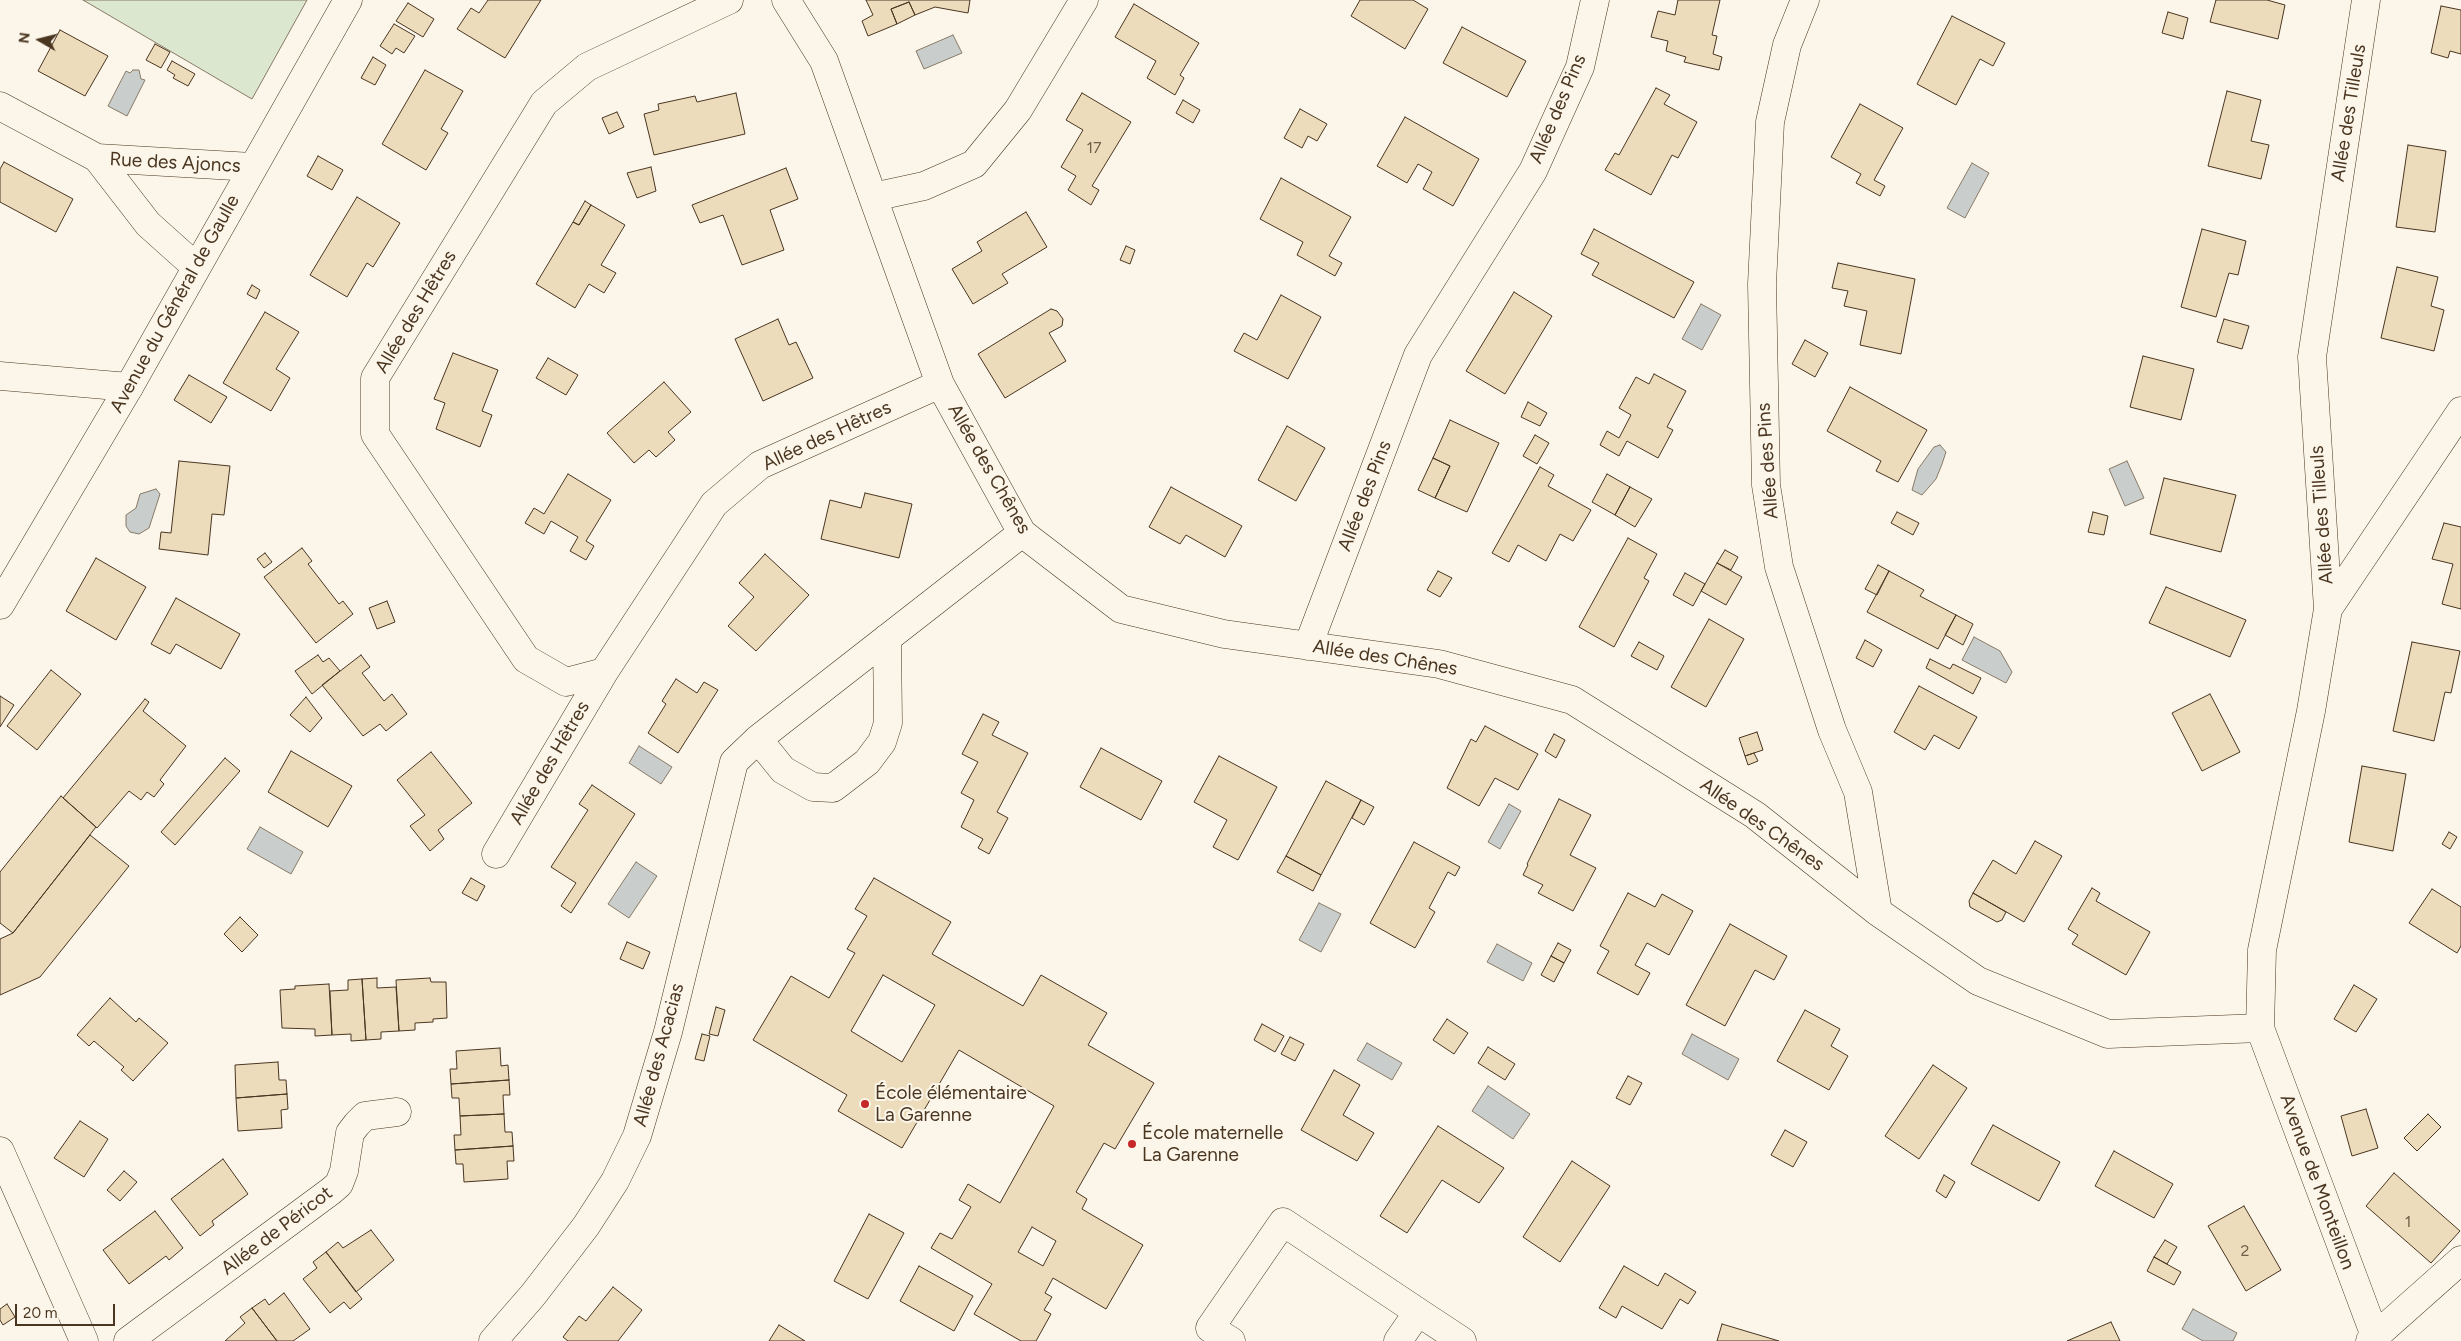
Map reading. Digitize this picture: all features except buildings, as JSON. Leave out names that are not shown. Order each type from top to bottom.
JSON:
[{"type":"street","name":"Avenue du Général de Gaulle","points":[[0,605],[130,387],[196,266],[348,0]]},
{"type":"street","name":"Allée des Hêtres","points":[[604,672],[566,682],[526,659],[375,434],[374,378],[544,103],[586,67],[729,0]]},
{"type":"street","name":"Allée des Chênes","points":[[786,0],[824,61],[940,384],[1022,534],[1121,609],[1224,634],[1440,664],[1572,700],[1755,815],[1878,912],[1978,981],[2108,1034],[2260,1028]]},
{"type":"street","points":[[873,197],[924,186],[974,164],[1018,110],[1084,0]]},
{"type":"street","name":"Allée des Pins","points":[[1308,646],[1418,355],[1532,171],[1580,68],[1595,0]]},
{"type":"street","name":"Allée des Pins","points":[[1805,0],[1787,45],[1770,122],[1762,284],[1766,485],[1779,567],[1832,730],[1858,792],[1878,912]]},
{"type":"street","name":"Allée des Tilleuls","points":[[2260,1028],[2262,950],[2311,711],[2328,609],[2312,357],[2366,0]]},
{"type":"street","name":"Rue des Ajoncs","points":[[0,106],[97,158],[148,224],[196,266]]},
{"type":"street","name":"Rue des Ajoncs","points":[[97,158],[252,167]]},
{"type":"street","points":[[0,376],[130,387]]},
{"type":"street","name":"Allée des Hêtres","points":[[496,854],[604,672],[714,504],[760,465],[940,384]]},
{"type":"street","points":[[2328,609],[2461,410]]},
{"type":"street","name":"Allée des Acacias","points":[[493,1341],[533,1296],[586,1226],[615,1181],[637,1136],[668,1032],[734,762],[758,739],[1022,534]]},
{"type":"street","points":[[758,739],[783,770],[813,786],[833,788],[867,762],[882,742],[888,723],[887,638]]},
{"type":"street","name":"Avenue de Monteillon","points":[[2260,1028],[2372,1339]]},
{"type":"street","name":"Allée de Péricot","points":[[128,1341],[339,1184],[344,1171],[350,1133],[364,1116],[397,1112]]},
{"type":"street","points":[[0,1151],[84,1341]]},
{"type":"street","points":[[1231,1341],[1210,1328],[1283,1222],[1462,1341]]},
{"type":"street","points":[[2372,1339],[2461,1260]]},
{"type":"street","points":[[1398,1341],[1418,1312]]},
{"type":"green space","points":[[83,0],[307,0],[252,99]]},
{"type":"shaded area","points":[[953,35],[962,53],[924,69],[916,51]]},
{"type":"shaded area","points":[[133,70],[139,70],[141,79],[145,80],[127,116],[108,106],[126,71],[130,73]]},
{"type":"shaded area","points":[[1972,163],[1989,173],[1965,218],[1947,208]]},
{"type":"shaded area","points":[[1701,304],[1721,315],[1702,350],[1682,339]]},
{"type":"shaded area","points":[[1940,445],[1946,452],[1942,464],[1936,479],[1922,495],[1912,490],[1918,469],[1934,447]]},
{"type":"shaded area","points":[[2127,461],[2144,498],[2125,506],[2109,469]]},
{"type":"shaded area","points":[[156,489],[160,494],[149,528],[139,534],[130,532],[126,526],[126,515],[136,508],[140,494]]},
{"type":"shaded area","points":[[1974,637],[2000,651],[2012,672],[2006,683],[1962,660]]},
{"type":"shaded area","points":[[639,746],[672,767],[661,784],[629,763]]},
{"type":"shaded area","points":[[1509,804],[1521,811],[1500,849],[1488,842]]},
{"type":"shaded area","points":[[260,827],[303,852],[291,874],[247,849]]},
{"type":"shaded area","points":[[636,862],[657,876],[629,918],[608,904]]},
{"type":"shaded area","points":[[1319,903],[1341,914],[1321,952],[1299,940]]},
{"type":"shaded area","points":[[1497,944],[1532,963],[1523,981],[1487,962]]},
{"type":"shaded area","points":[[1692,1034],[1739,1059],[1728,1080],[1682,1054]]},
{"type":"shaded area","points":[[1367,1043],[1402,1063],[1392,1080],[1357,1060]]},
{"type":"shaded area","points":[[1488,1086],[1530,1114],[1513,1139],[1472,1111]]},
{"type":"shaded area","points":[[2193,1309],[2237,1333],[2233,1341],[2203,1341],[2182,1329]]},
{"type":"place","name":"École élémentaire La Garenne","points":[[865,1104]]},
{"type":"place","name":"École maternelle La Garenne","points":[[1132,1144]]}]
